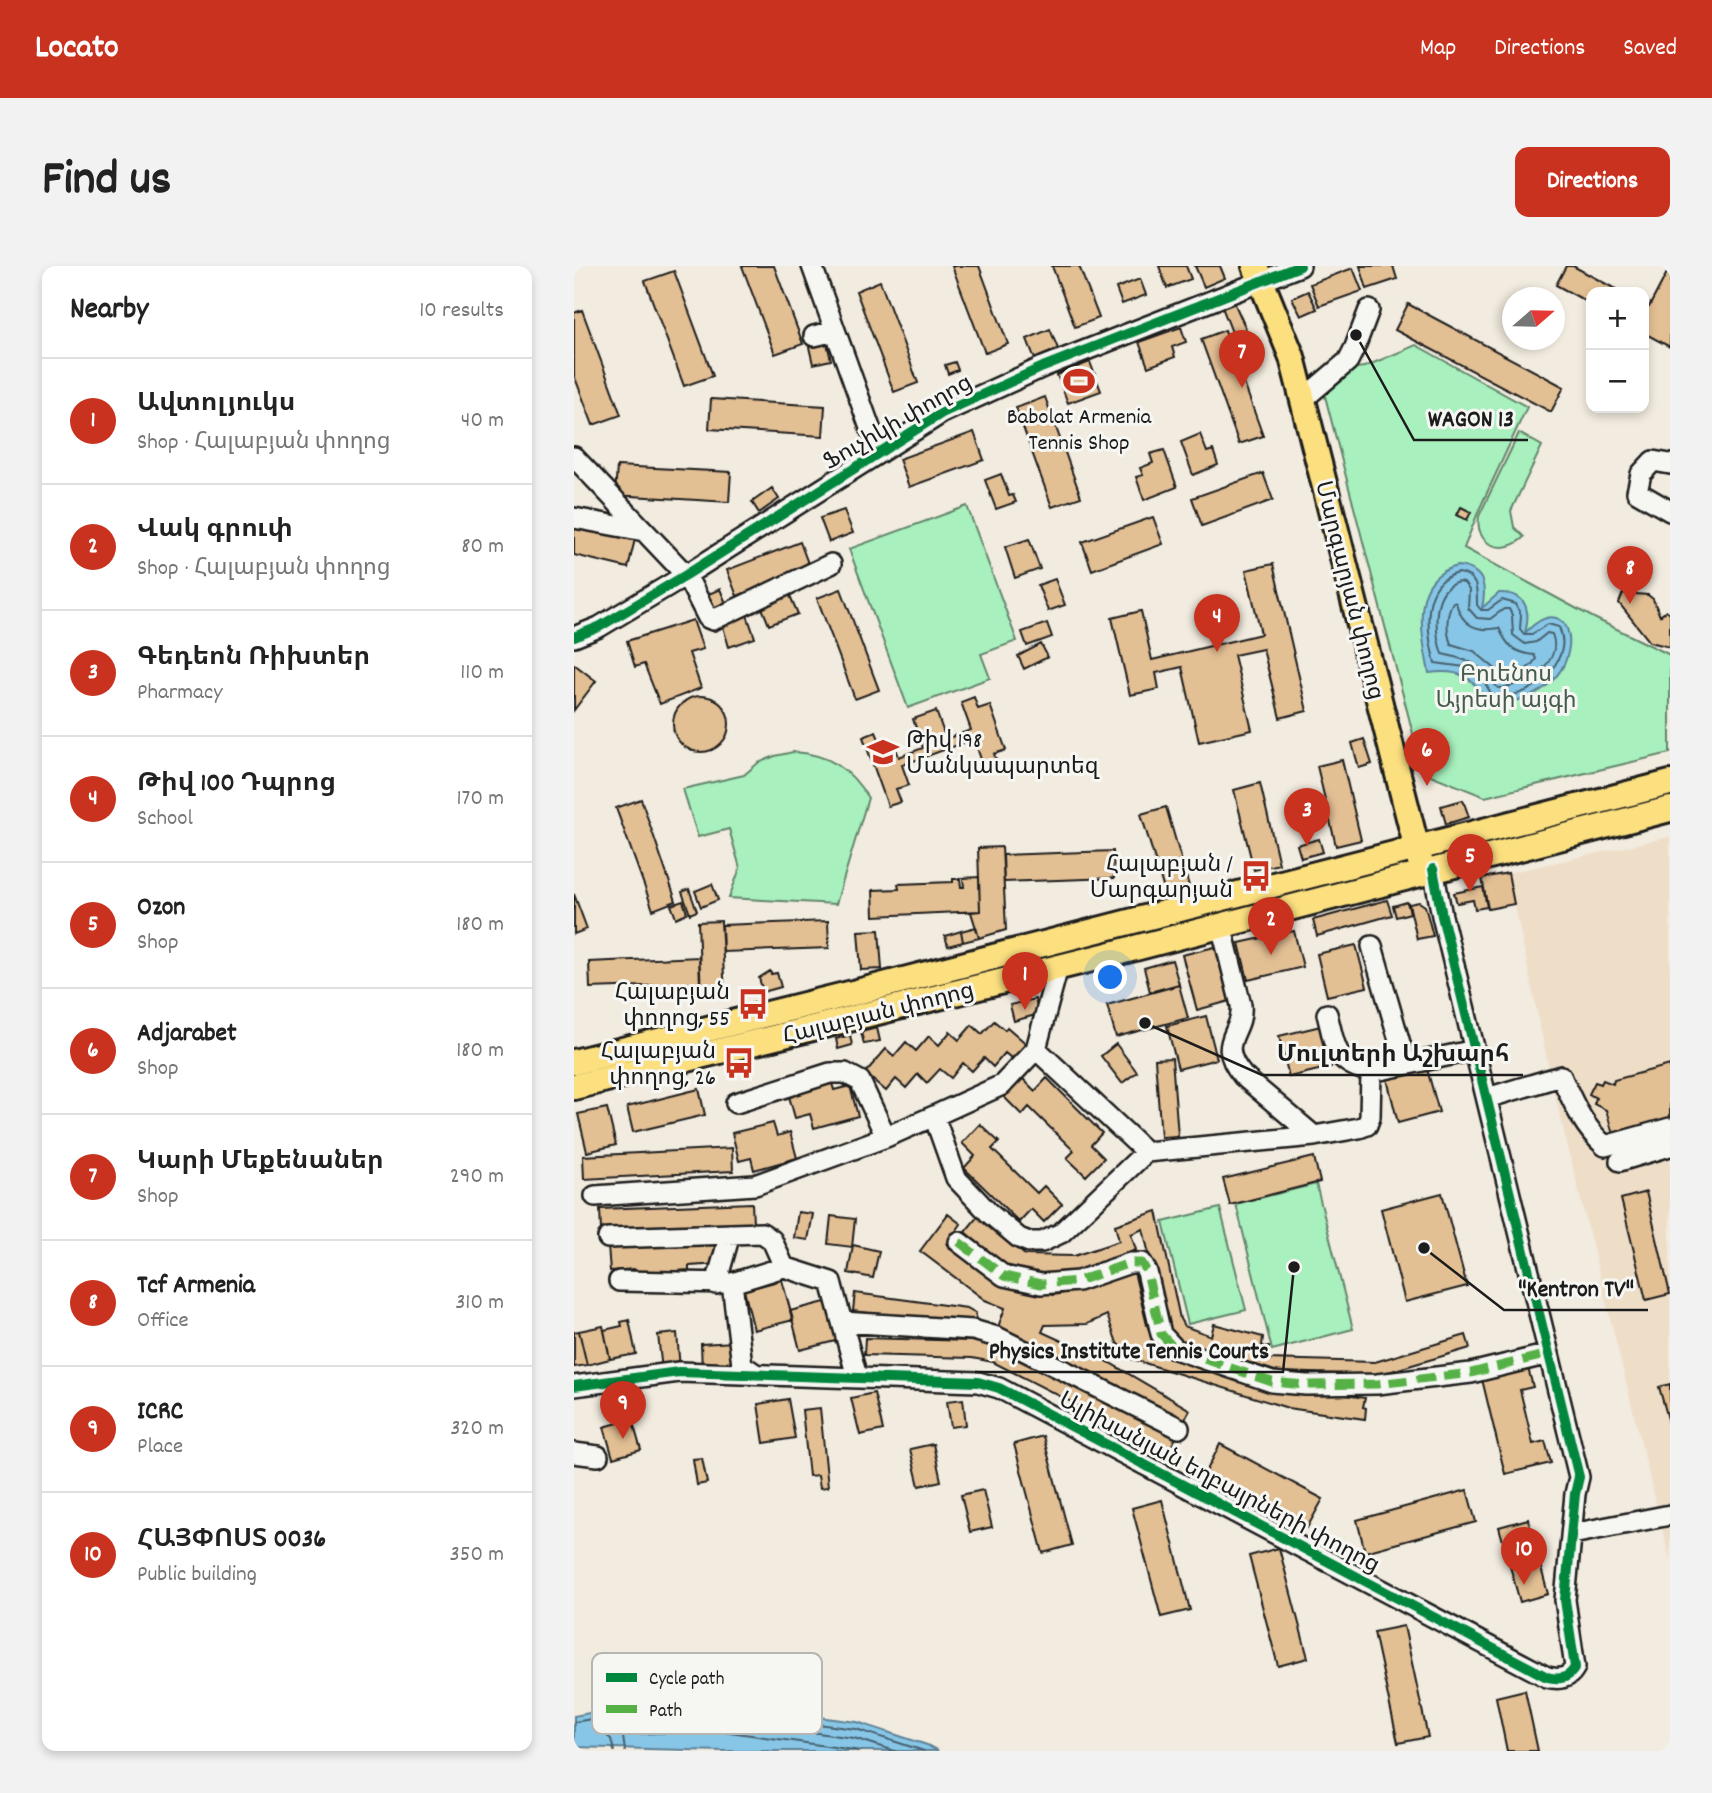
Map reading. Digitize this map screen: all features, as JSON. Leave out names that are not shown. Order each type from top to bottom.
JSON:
[{"type":"main road","name":"Մարգարյան փողոց","points":[[1260,273],[1296,354],[1333,477],[1428,871]]},
{"type":"main road","name":"Մարգարյան փողոց","points":[[1260,273],[1292,357],[1422,846]]},
{"type":"main road","name":"Հալաբյան փողոց","points":[[574,1062],[1670,783]]},
{"type":"main road","name":"Հալաբյան փողոց","points":[[574,1087],[1058,967],[1670,809]]},
{"type":"street","points":[[812,266],[879,453]]},
{"type":"street","name":"Ֆուչիկի փողոց","points":[[574,637],[599,627],[686,575],[942,413],[1260,273],[1300,266]]},
{"type":"street","points":[[1308,395],[1348,361],[1369,310]]},
{"type":"street","points":[[814,336],[835,331]]},
{"type":"street","points":[[574,457],[686,575],[706,616],[713,620],[831,564]]},
{"type":"street","points":[[1670,464],[1653,461],[1641,474],[1637,492],[1670,511]]},
{"type":"street","points":[[574,518],[644,531]]},
{"type":"street","name":"Մարգարյան փողոց","points":[[1428,871],[1428,893],[1442,916],[1579,1477],[1565,1600],[1575,1667]]},
{"type":"street","points":[[1221,925],[1242,1011],[1231,1040],[1230,1050],[1234,1066],[1314,1136]]},
{"type":"street","points":[[1373,946],[1406,1064]]},
{"type":"street","points":[[595,1196],[755,1185],[886,1137],[1002,1085],[1036,1049],[1058,967]]},
{"type":"street","points":[[1327,1014],[1337,1052],[1343,1061],[1352,1067],[1371,1072],[1475,1050]]},
{"type":"street","points":[[1036,1049],[1146,1152]]},
{"type":"street","points":[[933,1116],[956,1178],[989,1213],[1019,1238],[1029,1242],[1042,1242],[1061,1233],[1146,1152],[1314,1136],[1367,1125],[1370,1117],[1371,1072]]},
{"type":"street","points":[[736,1103],[830,1073],[845,1073],[860,1082],[886,1137]]},
{"type":"street","points":[[1487,1098],[1561,1076],[1578,1113],[1593,1135],[1605,1146],[1670,1129]]},
{"type":"street","points":[[1620,1161],[1670,1146]]},
{"type":"street","points":[[607,1238],[762,1233],[772,1240],[784,1267]]},
{"type":"street","points":[[730,1234],[724,1284],[742,1365],[754,1373]]},
{"type":"street","points":[[959,1242],[1004,1276],[1041,1284],[1077,1282],[1130,1264],[1142,1263],[1147,1272],[1161,1334],[1175,1349],[1272,1382],[1306,1385],[1377,1384],[1471,1373],[1549,1354]]},
{"type":"street","points":[[619,1281],[724,1284],[784,1267],[831,1282],[857,1377]]},
{"type":"street","points":[[842,1322],[973,1331],[997,1337],[1179,1429]]},
{"type":"street","name":"Ալիխանյան եղբայրների փողոց","points":[[574,1386],[679,1372],[965,1380],[999,1388],[1547,1677],[1558,1680],[1571,1674],[1575,1667]]},
{"type":"street","points":[[574,1453],[598,1457]]},
{"type":"street","points":[[1572,1534],[1670,1515]]},
{"type":"shaded area","points":[[1670,837],[1670,1560],[1551,1079],[1508,873]]},
{"type":"green space","name":"Բուենոս Այրեսի այգի","points":[[1416,345],[1527,407],[1464,548],[1594,618],[1670,655],[1670,753],[1485,797],[1423,772],[1319,373],[1364,367]]},
{"type":"green space","points":[[1519,433],[1542,446],[1511,511],[1514,527],[1524,537],[1516,543],[1499,547],[1486,541],[1481,534],[1479,516]]},
{"type":"green space","points":[[967,506],[1017,641],[981,654],[990,678],[908,708],[849,549]]},
{"type":"green space","points":[[793,752],[817,756],[837,764],[854,778],[868,798],[836,904],[729,898],[740,868],[729,829],[698,837],[683,789],[744,775],[758,763]]},
{"type":"green space","points":[[1316,1184],[1353,1329],[1272,1350],[1236,1204]]},
{"type":"green space","points":[[1220,1208],[1246,1310],[1188,1324],[1163,1222]]},
{"type":"water","points":[[1458,566],[1473,571],[1482,580],[1482,608],[1499,593],[1521,599],[1527,610],[1525,633],[1544,619],[1559,619],[1567,629],[1569,646],[1563,666],[1548,685],[1523,699],[1487,704],[1477,687],[1465,676],[1449,672],[1429,673],[1422,626],[1425,595],[1431,582],[1442,572]]},
{"type":"water","points":[[592,1712],[592,1734],[822,1734],[822,1717],[857,1722],[938,1751],[724,1751],[574,1747],[574,1716]]},
{"type":"building","points":[[742,266],[774,266],[803,344],[775,354]]},
{"type":"building","points":[[952,266],[979,266],[1008,344],[985,353]]},
{"type":"building","points":[[1052,266],[1079,266],[1099,318],[1075,327]]},
{"type":"building","points":[[1159,266],[1186,266],[1191,279],[1167,288]]},
{"type":"building","points":[[1195,266],[1220,266],[1225,278],[1204,287]]},
{"type":"building","points":[[1360,266],[1393,266],[1397,279],[1367,289]]},
{"type":"building","points":[[1566,266],[1573,266],[1612,287],[1586,287],[1586,301],[1565,290],[1565,287],[1556,285]]},
{"type":"building","points":[[1670,267],[1670,347],[1649,336],[1649,307]]},
{"type":"building","points":[[1353,268],[1362,291],[1319,306],[1310,284]]},
{"type":"building","points":[[674,271],[713,376],[684,386],[645,281]]},
{"type":"building","points":[[1140,279],[1146,295],[1122,304],[1116,288]]},
{"type":"building","points":[[880,281],[918,383],[894,392],[856,291]]},
{"type":"building","points":[[1308,291],[1317,309],[1301,316],[1292,298]]},
{"type":"building","points":[[1234,302],[1246,329],[1233,335],[1222,307]]},
{"type":"building","points":[[1408,304],[1564,387],[1551,412],[1395,330]]},
{"type":"building","points":[[582,310],[621,415],[593,425],[574,375],[574,313]]},
{"type":"building","points":[[1181,327],[1186,342],[1172,347],[1175,357],[1148,367],[1139,342]]},
{"type":"building","points":[[1050,329],[1058,349],[1035,359],[1027,339]]},
{"type":"building","points":[[1225,330],[1263,436],[1239,444],[1201,339]]},
{"type":"building","points":[[827,343],[831,360],[813,364],[809,347]]},
{"type":"building","points":[[955,362],[958,370],[948,374],[945,365]]},
{"type":"building","points":[[1090,362],[1101,391],[1068,403],[1057,375]]},
{"type":"building","points":[[1045,397],[1081,497],[1052,507],[1016,408]]},
{"type":"building","points":[[711,399],[825,406],[823,436],[709,429]]},
{"type":"building","points":[[974,432],[984,460],[909,487],[899,459]]},
{"type":"building","points":[[1200,434],[1207,452],[1213,450],[1218,465],[1193,475],[1181,442]]},
{"type":"building","points":[[1164,450],[1177,487],[1144,500],[1136,477],[1143,475],[1140,468],[1153,463],[1150,454]]},
{"type":"building","points":[[617,466],[731,472],[729,502],[615,495]]},
{"type":"building","points":[[1263,473],[1273,500],[1202,526],[1192,498]]},
{"type":"building","points":[[1001,474],[1009,496],[1013,495],[1016,502],[996,509],[985,480]]},
{"type":"building","points":[[772,488],[779,499],[759,513],[752,502]]},
{"type":"building","points":[[1461,507],[1471,512],[1467,520],[1457,515]]},
{"type":"building","points":[[844,510],[853,533],[829,542],[820,518]]},
{"type":"building","points":[[1153,517],[1163,544],[1092,570],[1082,542]]},
{"type":"building","points":[[574,524],[635,539],[628,568],[574,555]]},
{"type":"building","points":[[1029,539],[1040,569],[1015,578],[1005,547]]},
{"type":"building","points":[[800,542],[810,569],[737,596],[727,570]]},
{"type":"building","points":[[1273,564],[1307,711],[1280,718],[1263,649],[1234,655],[1252,730],[1199,742],[1182,667],[1156,673],[1159,689],[1130,695],[1112,618],[1141,611],[1152,660],[1261,634],[1246,570]]},
{"type":"building","points":[[1055,579],[1065,605],[1048,611],[1038,585]]},
{"type":"building","points":[[720,589],[728,608],[709,616],[702,597]]},
{"type":"building","points":[[841,589],[879,690],[855,699],[817,598]]},
{"type":"building","points":[[788,591],[798,614],[769,625],[760,603]]},
{"type":"building","points":[[1623,593],[1648,595],[1653,599],[1660,616],[1666,611],[1670,613],[1670,647],[1650,642],[1619,603]]},
{"type":"building","points":[[746,612],[755,638],[729,647],[721,620]]},
{"type":"building","points":[[693,620],[703,649],[689,653],[701,688],[660,704],[644,664],[635,667],[627,641]]},
{"type":"building","points":[[1047,623],[1052,637],[1027,646],[1022,632]]},
{"type":"building","points":[[1041,644],[1048,657],[1024,669],[1018,656]]},
{"type":"building","points":[[574,664],[596,681],[574,710]]},
{"type":"building","points":[[701,696],[712,698],[721,704],[727,713],[727,735],[721,744],[712,750],[701,752],[690,750],[681,744],[675,735],[673,724],[675,713],[681,704],[690,698]]},
{"type":"building","name":"Թիվ 198 Մանկապարտեզ","points":[[974,697],[978,709],[990,705],[1006,750],[994,754],[998,766],[985,771],[974,739],[902,765],[909,785],[896,789],[901,802],[888,806],[863,737],[876,732],[881,744],[893,740],[899,757],[923,748],[913,719],[936,711],[946,739],[971,730],[961,702]]},
{"type":"building","points":[[1364,739],[1372,764],[1359,768],[1352,743]]},
{"type":"building","points":[[1342,760],[1361,840],[1336,846],[1317,766]]},
{"type":"building","points":[[1260,783],[1279,864],[1254,870],[1234,790]]},
{"type":"building","points":[[641,799],[676,901],[653,910],[616,808]]},
{"type":"building","points":[[1463,800],[1469,817],[1446,824],[1441,806]]},
{"type":"building","points":[[1166,807],[1189,886],[1165,893],[1141,814]]},
{"type":"building","points":[[1319,839],[1323,852],[1301,858],[1297,845]]},
{"type":"building","points":[[1002,847],[1006,930],[979,938],[971,912],[980,911],[978,848]]},
{"type":"building","points":[[1113,851],[1114,878],[1004,882],[1003,855]]},
{"type":"building","points":[[1508,873],[1514,904],[1488,909],[1482,878]]},
{"type":"building","points":[[979,877],[980,911],[874,916],[873,890],[899,889],[898,884],[953,882],[953,879],[960,879],[961,887],[964,887],[963,878]]},
{"type":"building","points":[[712,884],[718,900],[701,907],[695,891]]},
{"type":"building","points":[[1483,887],[1487,907],[1475,909],[1473,900],[1457,903],[1454,893]]},
{"type":"building","points":[[689,889],[697,911],[690,914],[682,892]]},
{"type":"building","points":[[574,894],[587,929],[574,934]]},
{"type":"building","points":[[1387,900],[1392,915],[1317,936],[1313,920]]},
{"type":"building","points":[[683,901],[687,913],[676,918],[671,905]]},
{"type":"building","points":[[1407,902],[1410,913],[1396,917],[1393,906]]},
{"type":"building","points":[[1419,902],[1425,906],[1433,936],[1417,939],[1409,904]]},
{"type":"building","points":[[721,921],[725,995],[701,996],[698,922]]},
{"type":"building","points":[[828,921],[829,948],[723,952],[722,925]]},
{"type":"building","points":[[976,927],[979,938],[963,942],[961,931]]},
{"type":"building","points":[[879,930],[882,969],[861,970],[858,931]]},
{"type":"building","points":[[961,931],[963,942],[948,946],[945,936]]},
{"type":"building","points":[[1294,931],[1303,967],[1248,980],[1239,943]]},
{"type":"building","points":[[1223,945],[1237,999],[1197,1010],[1182,955]]},
{"type":"building","points":[[1356,945],[1367,987],[1327,996],[1317,954]]},
{"type":"building","points":[[699,957],[700,984],[590,988],[589,962]]},
{"type":"building","points":[[1172,960],[1179,984],[1150,992],[1144,968]]},
{"type":"building","points":[[770,971],[771,974],[777,973],[781,987],[763,992],[759,978]]},
{"type":"building","points":[[1179,985],[1188,1018],[1116,1037],[1107,1005]]},
{"type":"building","points":[[1035,999],[1039,1014],[1014,1021],[1010,1005]]},
{"type":"building","points":[[1206,1016],[1217,1059],[1178,1069],[1167,1026]]},
{"type":"building","points":[[994,1021],[1005,1030],[1007,1027],[1029,1046],[1016,1062],[1005,1053],[993,1067],[984,1058],[972,1071],[963,1063],[951,1078],[940,1069],[927,1083],[918,1074],[906,1088],[896,1079],[886,1091],[865,1073],[886,1049],[894,1056],[906,1042],[916,1051],[929,1036],[939,1045],[950,1032],[959,1040],[972,1025],[982,1034]]},
{"type":"building","points":[[1321,1026],[1331,1067],[1289,1077],[1279,1036]]},
{"type":"building","points":[[877,1028],[880,1041],[864,1044],[861,1032]]},
{"type":"building","points":[[850,1035],[852,1045],[838,1049],[836,1039]]},
{"type":"building","points":[[1116,1044],[1137,1072],[1122,1083],[1101,1056]]},
{"type":"building","points":[[1172,1058],[1178,1136],[1161,1137],[1155,1059]]},
{"type":"building","points":[[1670,1065],[1670,1123],[1614,1138],[1606,1110],[1594,1104],[1596,1098],[1589,1094],[1595,1082],[1601,1084],[1603,1080],[1613,1084],[1614,1080]]},
{"type":"building","points":[[1427,1069],[1439,1112],[1398,1123],[1387,1079]]},
{"type":"building","points":[[830,1077],[834,1090],[850,1086],[858,1116],[814,1128],[810,1114],[795,1118],[787,1089]]},
{"type":"building","points":[[1022,1078],[1035,1091],[1047,1078],[1102,1133],[1091,1145],[1104,1158],[1086,1176],[1067,1158],[1074,1151],[1029,1107],[1022,1115],[1003,1096]]},
{"type":"building","points":[[699,1089],[705,1115],[633,1132],[627,1107]]},
{"type":"building","points":[[607,1108],[616,1145],[587,1152],[578,1114]]},
{"type":"building","points":[[773,1123],[777,1136],[790,1132],[797,1158],[754,1170],[751,1158],[739,1161],[732,1133]]},
{"type":"building","points":[[980,1124],[999,1142],[992,1149],[1037,1193],[1044,1186],[1062,1204],[1044,1222],[1031,1209],[1019,1222],[964,1168],[975,1156],[962,1143]]},
{"type":"building","points":[[732,1148],[733,1171],[584,1179],[583,1156]]},
{"type":"building","points":[[1314,1157],[1320,1182],[1230,1205],[1223,1179]]},
{"type":"building","points":[[1646,1192],[1670,1294],[1646,1300],[1621,1199]]},
{"type":"building","points":[[1442,1193],[1467,1286],[1405,1302],[1381,1209]]},
{"type":"building","points":[[752,1203],[753,1224],[601,1230],[600,1209]]},
{"type":"building","points":[[1157,1211],[1180,1319],[1184,1326],[1211,1336],[1214,1324],[1263,1337],[1262,1346],[1269,1347],[1267,1359],[1375,1362],[1466,1335],[1470,1348],[1378,1375],[1278,1372],[1179,1340],[1167,1331],[1143,1229],[1131,1234],[1136,1250],[1077,1272],[1063,1274],[1009,1269],[965,1232],[978,1216],[1025,1255],[1074,1256],[1119,1241],[1115,1225]]},
{"type":"building","points":[[798,1212],[813,1214],[808,1240],[794,1238]]},
{"type":"building","points":[[948,1214],[961,1224],[947,1244],[1000,1284],[1053,1295],[1134,1272],[1147,1325],[1155,1342],[1170,1357],[1241,1382],[1295,1393],[1332,1393],[1365,1398],[1365,1419],[1288,1408],[1132,1359],[1117,1343],[1107,1315],[1087,1324],[1045,1325],[1042,1332],[1110,1363],[1190,1410],[1182,1425],[1064,1359],[998,1327],[1005,1308],[985,1300],[920,1251]]},
{"type":"building","points":[[831,1216],[855,1219],[852,1247],[828,1244]]},
{"type":"building","points":[[718,1239],[720,1264],[689,1266],[689,1270],[635,1274],[634,1269],[610,1271],[608,1246]]},
{"type":"building","points":[[853,1245],[879,1251],[873,1278],[848,1273]]},
{"type":"building","points":[[782,1280],[793,1320],[754,1330],[744,1290]]},
{"type":"building","points":[[855,1293],[967,1308],[976,1313],[975,1327],[853,1311]]},
{"type":"building","points":[[829,1301],[839,1340],[800,1350],[790,1311]]},
{"type":"building","points":[[629,1320],[636,1354],[610,1359],[604,1330],[622,1326],[621,1322]]},
{"type":"building","points":[[603,1326],[610,1359],[587,1365],[579,1331]]},
{"type":"building","points":[[579,1331],[587,1365],[574,1367],[574,1332]]},
{"type":"building","points":[[677,1333],[680,1369],[662,1370],[658,1335]]},
{"type":"building","points":[[865,1338],[971,1339],[992,1342],[1177,1435],[1169,1452],[993,1362],[972,1358],[864,1355]]},
{"type":"building","points":[[734,1342],[735,1368],[702,1370],[701,1344]]},
{"type":"building","points":[[1527,1364],[1533,1387],[1520,1390],[1533,1444],[1545,1441],[1551,1463],[1505,1474],[1481,1375]]},
{"type":"building","points":[[1670,1384],[1670,1426],[1659,1387]]},
{"type":"building","points":[[874,1393],[883,1430],[860,1435],[851,1398]]},
{"type":"building","points":[[788,1399],[795,1438],[764,1443],[758,1404]]},
{"type":"building","points":[[963,1399],[966,1425],[951,1427],[947,1401]]},
{"type":"building","points":[[820,1408],[828,1487],[820,1488],[818,1475],[809,1476],[802,1410]]},
{"type":"building","points":[[632,1419],[641,1450],[613,1458],[604,1427]]},
{"type":"building","points":[[1043,1436],[1072,1545],[1043,1553],[1014,1444]]},
{"type":"building","points":[[933,1444],[941,1481],[919,1486],[910,1449]]},
{"type":"building","points":[[1220,1444],[1323,1499],[1307,1528],[1205,1474]]},
{"type":"building","points":[[702,1458],[707,1483],[697,1485],[693,1459]]},
{"type":"building","points":[[983,1490],[992,1527],[970,1532],[961,1495]]},
{"type":"building","points":[[1467,1490],[1476,1522],[1365,1552],[1357,1520]]},
{"type":"building","points":[[1162,1500],[1190,1610],[1161,1617],[1132,1508]]},
{"type":"building","points":[[1528,1519],[1548,1594],[1520,1602],[1499,1527]]},
{"type":"building","points":[[1279,1548],[1308,1658],[1278,1666],[1249,1556]]},
{"type":"building","points":[[1404,1626],[1428,1737],[1398,1743],[1374,1632]]},
{"type":"building","points":[[1525,1690],[1538,1751],[1507,1751],[1496,1697]]},
{"type":"marked path","points":[[959,1242],[1004,1276],[1041,1284],[1078,1281],[1130,1263],[1142,1263],[1147,1272],[1161,1334],[1175,1349],[1272,1382],[1306,1385],[1377,1384],[1471,1373],[1549,1354]]},
{"type":"cycle path","points":[[574,637],[599,627],[686,575],[942,413],[1043,367],[1300,266]]},
{"type":"cycle path","points":[[574,1386],[679,1372],[978,1382],[999,1388],[1547,1677],[1567,1676],[1575,1667],[1565,1600],[1579,1477],[1442,916],[1433,869]]},
{"type":"place","name":"WAGON 13","points":[[1356,335]]},
{"type":"place","name":"Babolat Armenia Tennis Shop","points":[[1079,381]]},
{"type":"place","name":"Կարի Մեքենաներ","points":[[1242,388]]},
{"type":"place","name":"Tcf Armenia","points":[[1630,604]]},
{"type":"place","name":"Թիվ 100 Դպրոց","points":[[1217,652]]},
{"type":"place","name":"Թիվ 198 Մանկապարտեզ","points":[[883,752]]},
{"type":"place","name":"Adjarabet","points":[[1427,786]]},
{"type":"place","name":"Գեդեոն Ռիխտեր","points":[[1307,846]]},
{"type":"place","name":"Հալաբյան / Մարգարյան","points":[[1256,876]]},
{"type":"place","name":"Ozon","points":[[1470,892]]},
{"type":"place","name":"Վակ գրուփ","points":[[1271,955]]},
{"type":"place","name":"Հալաբյան փողոց, 55","points":[[753,1004]]},
{"type":"place","name":"Ավտոլյուկս","points":[[1025,1010]]},
{"type":"place","name":"Մուլտերի Աշխարհ","points":[[1145,1023]]},
{"type":"place","name":"Հալաբյան փողոց, 26","points":[[739,1063]]},
{"type":"place","name":"\"Kentron TV\"","points":[[1424,1248]]},
{"type":"place","name":"Physics Institute Tennis Courts","points":[[1294,1267]]},
{"type":"place","name":"ICRC","points":[[623,1439]]},
{"type":"place","name":"ՀԱՅՓՈՍՏ 0036","points":[[1524,1585]]}]
